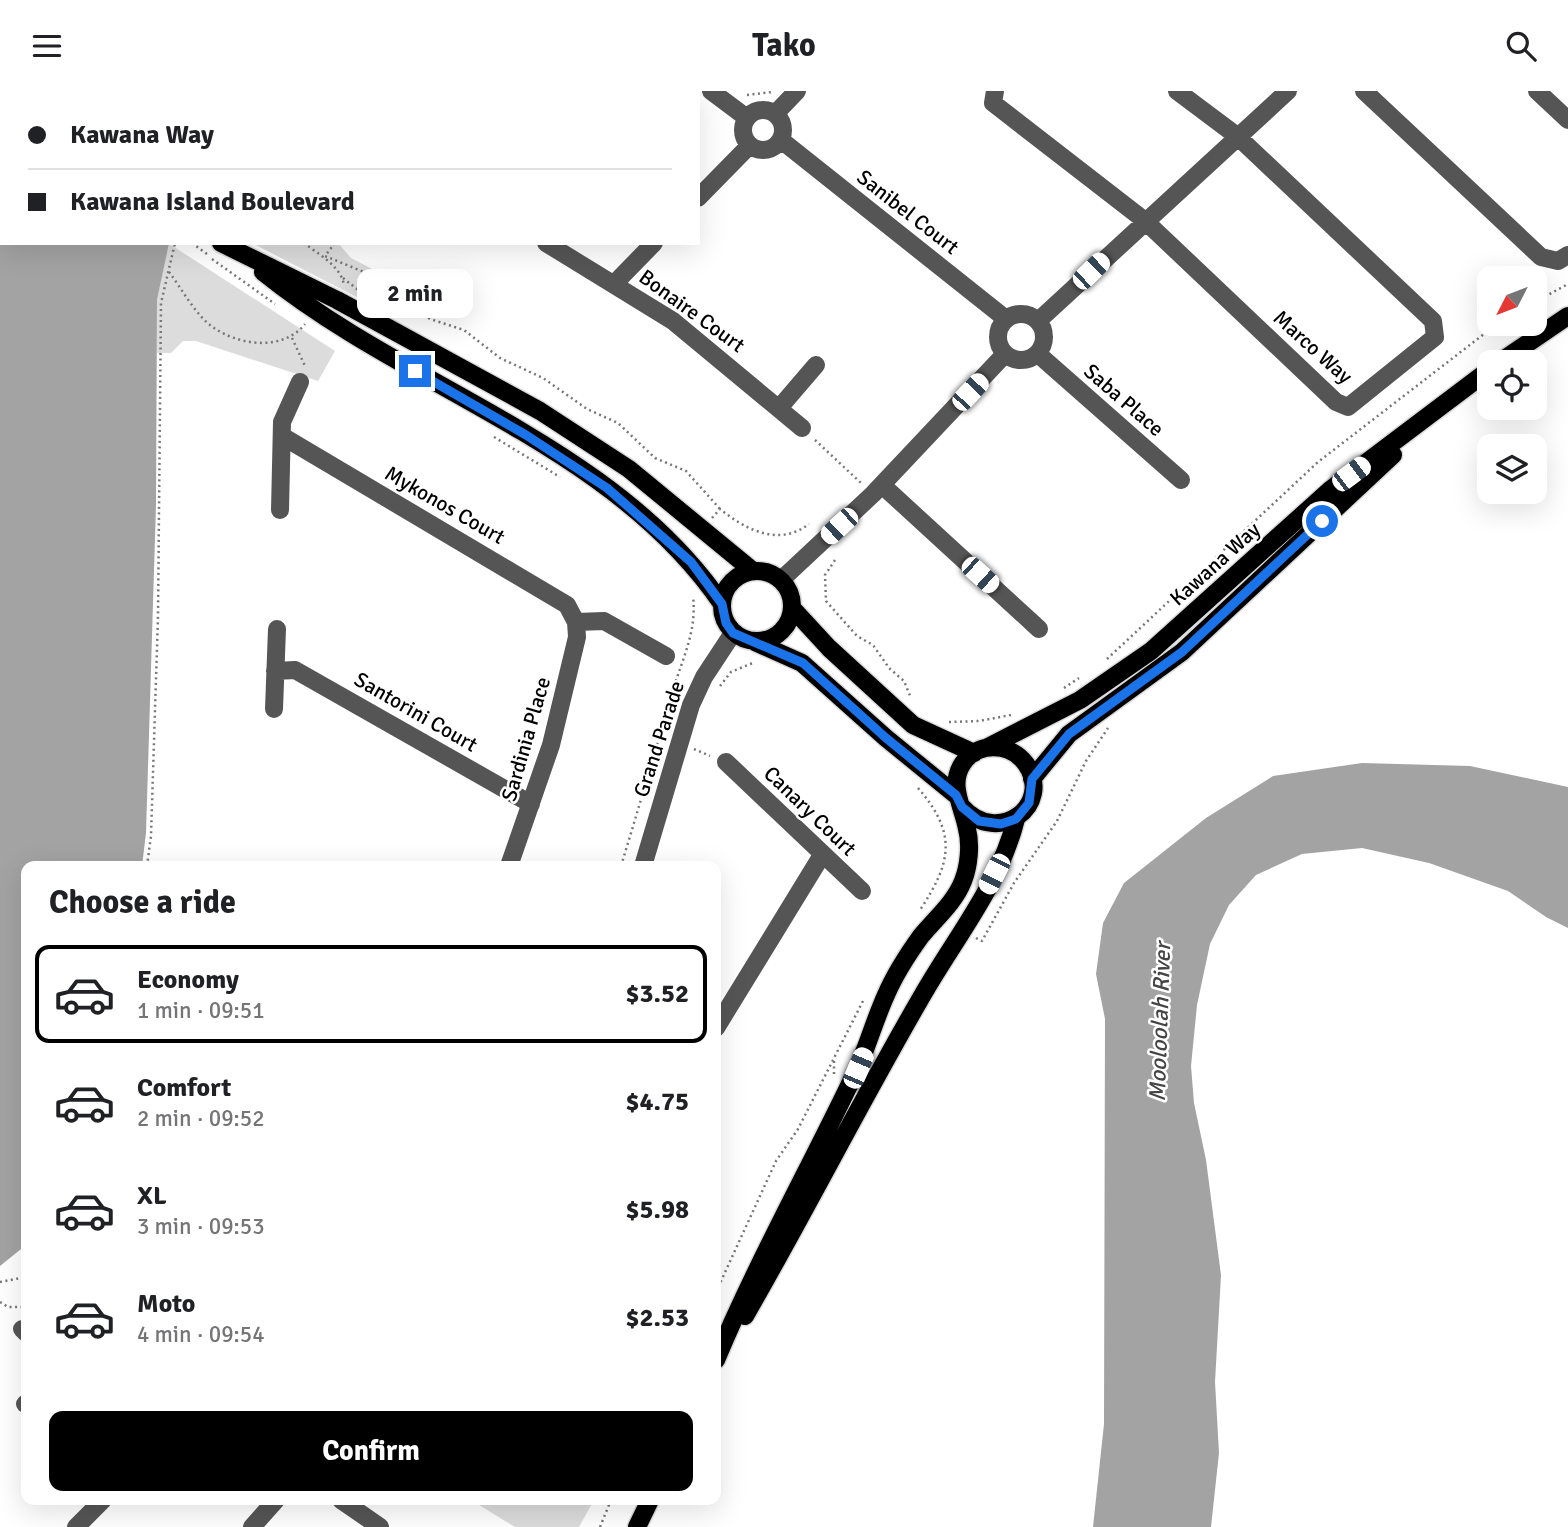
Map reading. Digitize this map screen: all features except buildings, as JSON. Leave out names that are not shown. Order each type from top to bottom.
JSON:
[{"type":"main road","points":[[224,245],[326,319],[526,435],[607,488],[681,550],[722,604],[726,623],[733,633],[803,663],[979,821],[990,824],[1016,819]]},
{"type":"main road","points":[[244,257],[306,284],[540,411],[629,469],[753,571]]},
{"type":"main road","points":[[1518,350],[1568,316]]},
{"type":"main road","name":"Kawana Way","points":[[980,750],[1080,700],[1151,651],[1330,490],[1477,380]]},
{"type":"main road","name":"Kawana Way","points":[[1032,779],[1069,734],[1182,652],[1460,393]]},
{"type":"main road","points":[[722,604],[730,583],[753,571],[763,571],[781,580],[792,598],[791,619],[778,636],[755,642]]},
{"type":"main road","points":[[721,1359],[911,1015],[963,931],[1010,845],[1016,819],[1029,803],[1032,779],[1021,758],[999,747],[980,750],[913,725],[829,648],[793,609]]},
{"type":"main road","points":[[721,1348],[747,1287],[858,1068],[886,995],[906,957],[963,883],[968,862],[968,832],[959,801],[959,769],[980,750]]},
{"type":"main road","points":[[637,1527],[648,1505]]},
{"type":"street","points":[[711,91],[747,118]]},
{"type":"street","points":[[775,114],[797,91]]},
{"type":"street","points":[[995,91],[993,103],[1144,220]]},
{"type":"street","points":[[1177,91],[1237,136]]},
{"type":"street","points":[[1038,321],[1144,220],[1288,91]]},
{"type":"street","points":[[1364,91],[1541,257],[1558,261],[1568,255]]},
{"type":"street","points":[[1537,91],[1568,120]]},
{"type":"street","points":[[764,110],[775,114],[783,129],[781,140],[766,150],[750,145],[744,135],[747,118],[764,110]]},
{"type":"street","name":"Marco Way","points":[[1144,220],[1336,402],[1348,407],[1435,337],[1433,321],[1237,136]]},
{"type":"street","name":"Sanibel Court","points":[[781,140],[1006,319]]},
{"type":"street","points":[[700,196],[750,145]]},
{"type":"street","name":"Bonaire Court","points":[[549,245],[673,321],[780,407],[802,428]]},
{"type":"street","points":[[615,283],[652,245]]},
{"type":"street","points":[[1026,314],[1038,321],[1045,341],[1038,354],[1018,361],[1005,354],[998,340],[1001,325],[1006,319],[1026,314]]},
{"type":"street","points":[[781,580],[878,489],[1005,354]]},
{"type":"street","name":"Saba Place","points":[[1038,354],[1181,480]]},
{"type":"street","points":[[780,407],[816,365]]},
{"type":"street","points":[[280,510],[282,436],[286,409],[300,382]]},
{"type":"street","name":"Mykonos Court","points":[[282,436],[550,592],[567,605],[576,622]]},
{"type":"street","points":[[878,489],[1039,629]]},
{"type":"street","points":[[576,622],[604,621],[666,656]]},
{"type":"street","name":"Sardinia Place","points":[[511,861],[555,731],[577,637],[576,622]]},
{"type":"street","points":[[274,709],[278,629]]},
{"type":"street","name":"Grand Parade","points":[[644,861],[679,742],[704,677],[733,633]]},
{"type":"street","name":"Santorini Court","points":[[275,671],[295,670],[531,804]]},
{"type":"street","name":"Canary Court","points":[[726,762],[862,891]]},
{"type":"street","points":[[721,1017],[822,855]]},
{"type":"street","points":[[76,1527],[98,1505]]},
{"type":"street","points":[[252,1527],[272,1505]]},
{"type":"street","points":[[348,1505],[380,1527]]},
{"type":"path","points":[[739,92],[758,96],[774,91]]},
{"type":"path","points":[[148,861],[151,836],[158,603],[161,303],[175,245]]},
{"type":"path","points":[[196,245],[237,279],[284,308]]},
{"type":"path","points":[[333,245],[325,256],[363,272],[430,319],[464,330],[500,358],[543,378],[587,409],[618,423],[655,458],[686,471],[698,489],[720,509],[757,533],[786,534],[800,531],[809,524]]},
{"type":"path","points":[[169,272],[212,327],[251,342],[271,343],[291,336],[306,322]]},
{"type":"path","points":[[1547,295],[1568,283]]},
{"type":"path","points":[[299,317],[312,326]]},
{"type":"path","points":[[291,336],[305,365],[300,382]]},
{"type":"path","points":[[1101,665],[1318,462],[1481,336]]},
{"type":"path","points":[[802,428],[878,489]]},
{"type":"path","points":[[494,437],[564,480]]},
{"type":"path","points":[[709,521],[720,509]]},
{"type":"path","points":[[835,560],[825,575],[825,601],[848,628],[873,645],[889,668],[904,681],[908,695],[917,703]]},
{"type":"path","points":[[622,861],[677,675],[691,641],[696,616],[693,595]]},
{"type":"path","points":[[704,677],[722,687],[738,668],[749,662],[763,661]]},
{"type":"path","points":[[1054,694],[1089,672]]},
{"type":"path","points":[[944,721],[979,721],[1021,711]]},
{"type":"path","points":[[963,931],[982,941],[1014,883],[1057,821],[1086,761],[1115,720]]},
{"type":"path","points":[[679,742],[726,762]]},
{"type":"path","points":[[915,785],[939,816],[945,844],[945,865],[915,918]]},
{"type":"path","points":[[922,907],[938,916]]},
{"type":"path","points":[[721,1281],[776,1161],[798,1129],[868,993]]},
{"type":"path","points":[[0,1282],[21,1278]]},
{"type":"path","points":[[0,1302],[8,1307],[21,1307]]},
{"type":"path","points":[[600,1527],[609,1505]]},
{"type":"shaded area","points":[[168,245],[171,245],[335,351],[318,381],[196,341],[183,341],[171,353],[157,353],[157,300]]},
{"type":"shaded area","points":[[256,245],[340,245],[351,258],[382,274],[366,302]]},
{"type":"shaded area","points":[[479,1505],[591,1505],[579,1527],[515,1527]]},
{"type":"water","points":[[0,245],[169,245],[157,300],[156,505],[146,833],[143,861],[21,861],[21,1249],[0,1266]]},
{"type":"water","name":"Mooloolah River","points":[[1362,763],[1470,766],[1568,787],[1568,928],[1546,917],[1508,891],[1429,863],[1362,848],[1302,854],[1256,875],[1229,905],[1210,944],[1197,1005],[1191,1066],[1194,1103],[1206,1160],[1221,1275],[1215,1382],[1219,1453],[1211,1527],[1093,1527],[1104,1424],[1105,1019],[1096,974],[1103,923],[1124,883],[1206,818],[1273,776]]},
{"type":"route","points":[[415,371],[526,435],[607,488],[681,550],[722,604],[726,623],[733,633],[803,663],[886,738],[956,795],[970,815],[990,824],[1001,824],[1022,814],[1033,791],[1032,779],[1069,734],[1182,652],[1322,521]]}]
